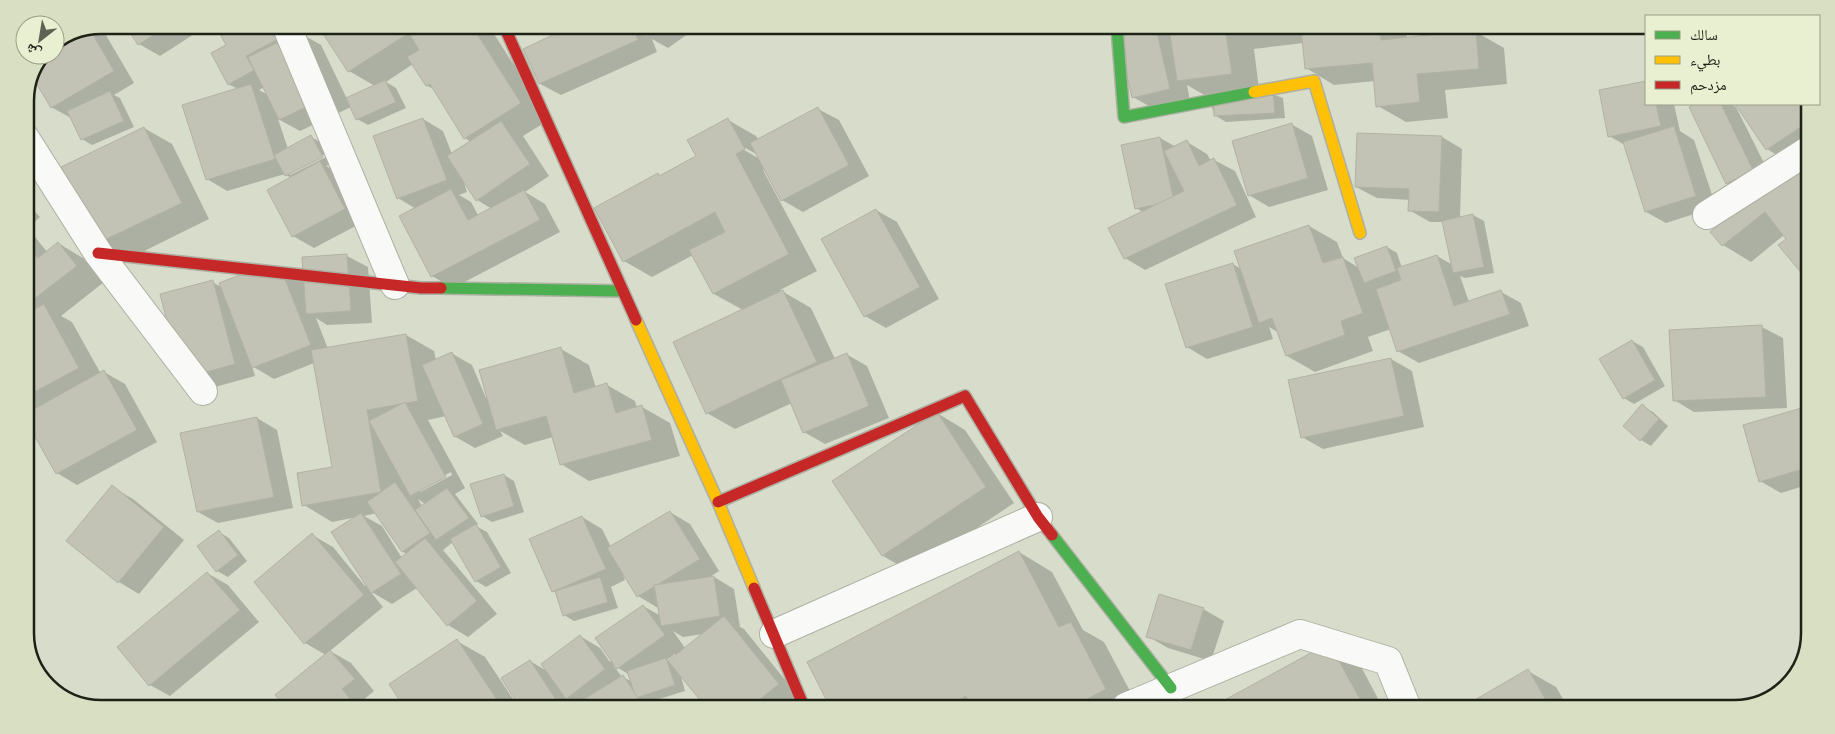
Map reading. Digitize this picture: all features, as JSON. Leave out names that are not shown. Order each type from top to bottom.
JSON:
[{"type":"street","points":[[289,34],[395,286]]},
{"type":"street","points":[[508,34],[718,502],[801,700]]},
{"type":"street","points":[[1117,34],[1124,117],[1314,81],[1360,233]]},
{"type":"street","points":[[34,152],[98,254],[203,391]]},
{"type":"street","points":[[1707,215],[1801,155]]},
{"type":"street","points":[[98,254],[421,288],[623,291]]},
{"type":"street","points":[[718,502],[965,396],[1038,517],[1171,688]]},
{"type":"street","points":[[774,634],[1038,517]]},
{"type":"street","points":[[1144,700],[1300,634],[1388,661],[1405,700]]},
{"type":"building","points":[[131,34],[155,34],[138,45]]},
{"type":"building","points":[[220,34],[275,34],[278,39],[246,56],[254,70],[228,85],[211,53],[226,45]]},
{"type":"building","points":[[296,34],[301,34],[331,95],[279,120],[248,57]]},
{"type":"building","points":[[323,34],[407,34],[348,72]]},
{"type":"building","points":[[410,34],[477,34],[521,103],[464,139],[430,84],[426,86],[407,57],[419,50]]},
{"type":"building","points":[[555,34],[635,34],[638,40],[539,84],[523,49]]},
{"type":"building","points":[[1117,34],[1157,34],[1170,89],[1132,98]]},
{"type":"building","points":[[1170,34],[1226,34],[1232,74],[1177,81]]},
{"type":"building","points":[[1302,34],[1380,34],[1381,40],[1438,34],[1476,34],[1479,69],[1417,74],[1420,102],[1376,107],[1372,63],[1305,69]]},
{"type":"building","points":[[93,35],[114,71],[51,108],[36,83],[44,65],[65,65],[65,44],[75,39]]},
{"type":"building","points":[[385,80],[396,102],[356,120],[346,98]]},
{"type":"building","points":[[1645,81],[1645,105],[1656,105],[1661,126],[1608,137],[1599,90]]},
{"type":"building","points":[[251,84],[275,159],[206,180],[182,105]]},
{"type":"building","points":[[110,91],[124,121],[81,140],[67,111]]},
{"type":"building","points":[[1273,91],[1275,113],[1214,116],[1213,93]]},
{"type":"building","points":[[1693,105],[1721,105],[1753,170],[1726,184],[1689,107]]},
{"type":"building","points":[[1736,105],[1801,105],[1801,127],[1766,150]]},
{"type":"building","points":[[818,107],[849,165],[781,201],[750,143]]},
{"type":"building","points":[[423,118],[447,180],[397,199],[373,136]]},
{"type":"building","points":[[728,118],[745,149],[736,154],[789,254],[713,294],[689,250],[725,232],[715,212],[623,262],[594,208],[658,173],[659,176],[696,156],[687,140]]},
{"type":"building","points":[[501,121],[530,164],[476,201],[447,156]]},
{"type":"building","points":[[1292,123],[1308,178],[1248,196],[1232,141]]},
{"type":"building","points":[[1674,126],[1696,196],[1645,212],[1623,142]]},
{"type":"building","points":[[144,127],[182,203],[98,243],[61,167]]},
{"type":"building","points":[[1357,133],[1442,136],[1439,212],[1408,211],[1409,189],[1355,187]]},
{"type":"building","points":[[311,135],[323,157],[285,176],[274,155]]},
{"type":"building","points":[[1160,137],[1174,201],[1135,209],[1121,145]]},
{"type":"building","points":[[1187,140],[1199,166],[1214,158],[1237,205],[1124,259],[1108,228],[1184,191],[1164,151]]},
{"type":"building","points":[[1783,148],[1801,170],[1801,272],[1778,245],[1786,239],[1765,212],[1722,246],[1710,232],[1753,198],[1741,182]]},
{"type":"building","points":[[320,161],[345,209],[292,237],[267,190]]},
{"type":"building","points":[[451,189],[468,220],[524,190],[540,220],[431,277],[399,216]]},
{"type":"building","points":[[876,209],[920,287],[864,317],[821,239]]},
{"type":"building","points":[[1473,214],[1484,267],[1453,273],[1442,221]]},
{"type":"building","points":[[1309,225],[1323,263],[1343,257],[1363,313],[1341,321],[1345,335],[1286,356],[1272,318],[1259,323],[1234,251]]},
{"type":"building","points":[[58,242],[77,266],[34,299],[34,253],[38,258]]},
{"type":"building","points":[[1387,246],[1396,271],[1364,283],[1354,258]]},
{"type":"building","points":[[347,254],[351,311],[306,314],[302,257]]},
{"type":"building","points":[[1437,255],[1454,306],[1501,290],[1510,314],[1397,352],[1376,289],[1401,280],[1397,268]]},
{"type":"building","points":[[1233,263],[1253,327],[1186,348],[1165,284]]},
{"type":"building","points":[[255,269],[283,274],[311,345],[252,368],[219,283]]},
{"type":"building","points":[[213,280],[235,364],[182,379],[160,294]]},
{"type":"building","points":[[783,290],[817,362],[706,414],[673,342]]},
{"type":"building","points":[[44,304],[79,368],[34,392],[34,309]]},
{"type":"building","points":[[1762,325],[1766,397],[1673,401],[1669,330]]},
{"type":"building","points":[[406,334],[418,401],[367,410],[381,492],[302,506],[297,473],[332,467],[311,350]]},
{"type":"building","points":[[1632,340],[1655,380],[1623,399],[1599,359]]},
{"type":"building","points":[[561,347],[574,393],[607,383],[616,413],[642,405],[652,440],[560,465],[546,416],[496,430],[479,370]]},
{"type":"building","points":[[452,352],[483,424],[454,437],[422,365]]},
{"type":"building","points":[[847,353],[869,406],[803,433],[781,380]]},
{"type":"building","points":[[1391,358],[1404,416],[1301,438],[1288,380]]},
{"type":"building","points":[[104,370],[137,430],[56,474],[34,435],[34,409]]},
{"type":"building","points":[[405,402],[446,477],[410,496],[369,421]]},
{"type":"building","points":[[1642,404],[1659,419],[1640,441],[1623,426]]},
{"type":"building","points":[[1801,408],[1801,470],[1759,482],[1743,425]]},
{"type":"building","points":[[937,412],[986,487],[882,556],[832,481]]},
{"type":"building","points":[[257,417],[274,497],[197,512],[180,433]]},
{"type":"building","points":[[504,474],[514,506],[481,517],[470,484]]},
{"type":"building","points":[[395,482],[430,533],[402,552],[367,502]]},
{"type":"building","points":[[112,485],[164,527],[118,583],[66,541]]},
{"type":"building","points":[[447,488],[469,518],[436,540],[415,510]]},
{"type":"building","points":[[670,511],[700,559],[637,597],[607,548]]},
{"type":"building","points":[[361,513],[401,574],[371,593],[331,532]]},
{"type":"building","points":[[582,516],[606,569],[552,592],[529,539]]},
{"type":"building","points":[[476,524],[501,567],[475,582],[450,539]]},
{"type":"building","points":[[219,530],[238,555],[216,572],[197,546]]},
{"type":"building","points":[[312,533],[364,595],[304,644],[254,582]]},
{"type":"building","points":[[425,538],[477,601],[447,626],[395,562]]},
{"type":"building","points":[[1019,551],[1059,627],[1071,622],[1106,689],[1085,700],[968,700],[966,696],[958,700],[826,700],[807,662]]},
{"type":"building","points":[[207,572],[240,610],[149,686],[117,647]]},
{"type":"building","points":[[714,576],[720,616],[661,626],[654,585]]},
{"type":"building","points":[[600,577],[608,602],[563,616],[555,591]]},
{"type":"building","points":[[1159,594],[1204,608],[1191,650],[1146,637]]},
{"type":"building","points":[[643,605],[665,635],[617,669],[595,638]]},
{"type":"building","points":[[724,616],[779,684],[759,700],[700,700],[668,661]]},
{"type":"building","points":[[580,635],[605,669],[566,699],[541,664]]},
{"type":"building","points":[[457,639],[497,700],[399,700],[389,684]]},
{"type":"building","points":[[1329,643],[1361,700],[1225,700]]},
{"type":"building","points":[[330,650],[355,679],[342,689],[351,700],[279,700],[275,695]]},
{"type":"building","points":[[666,658],[675,685],[636,698],[627,671]]},
{"type":"building","points":[[530,660],[556,700],[515,700],[501,678]]},
{"type":"building","points":[[1528,669],[1546,700],[1475,700]]},
{"type":"building","points":[[623,675],[639,700],[583,700]]},
{"type":"traffic: fast","points":[[1117,34],[1124,117],[1254,92]]},
{"type":"traffic: fast","points":[[441,288],[623,291]]},
{"type":"traffic: fast","points":[[1052,535],[1171,688]]},
{"type":"traffic: slow","points":[[1254,92],[1314,81],[1360,233]]},
{"type":"traffic: slow","points":[[636,320],[718,502],[754,588]]},
{"type":"traffic: jam","points":[[508,34],[636,320]]},
{"type":"traffic: jam","points":[[98,253],[421,288],[441,288]]},
{"type":"traffic: jam","points":[[718,502],[965,396],[1038,517],[1052,535]]},
{"type":"traffic: jam","points":[[754,588],[801,700]]}]
